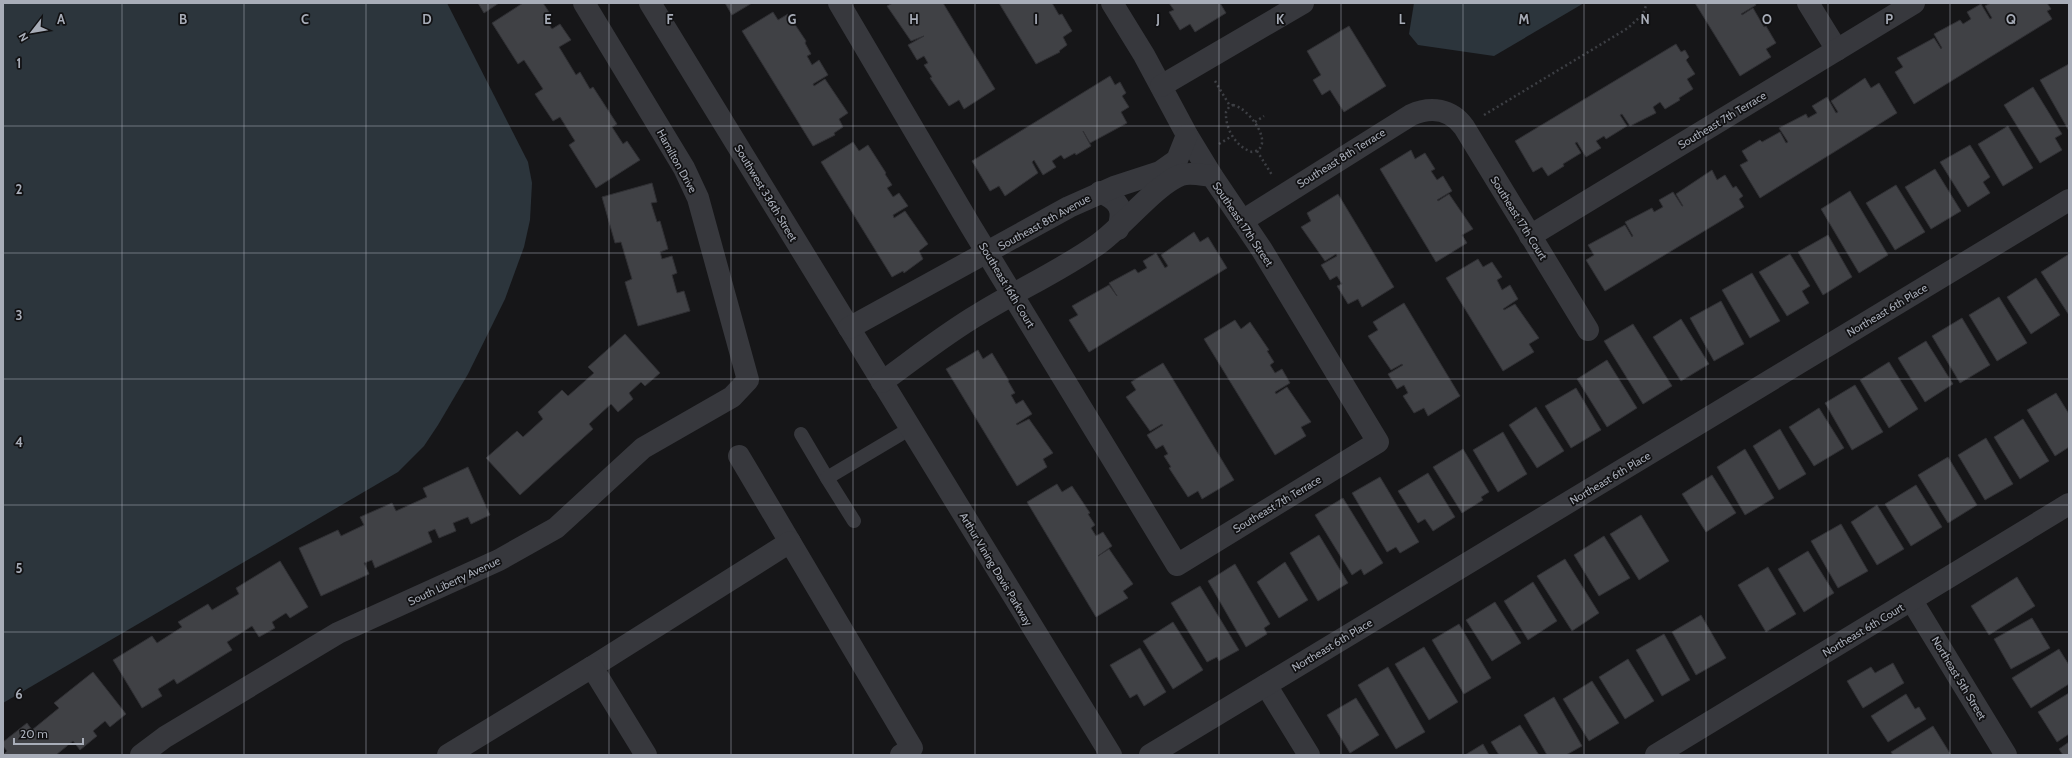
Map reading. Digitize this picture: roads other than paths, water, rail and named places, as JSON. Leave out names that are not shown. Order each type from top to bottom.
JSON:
[{"type":"street","name":"Hamilton Drive","points":[[584,3],[684,168],[698,198],[748,380]]},
{"type":"street","name":"Southwest 336th Street","points":[[650,3],[882,382]]},
{"type":"street","name":"Southeast 16th Court","points":[[839,3],[987,253],[1177,565]]},
{"type":"street","name":"Southeast 17th Street","points":[[1112,3],[1161,86],[1187,135],[1212,176],[1262,250],[1378,442]]},
{"type":"street","points":[[1161,86],[1303,3]]},
{"type":"street","points":[[1808,3],[1837,50]]},
{"type":"street","name":"Southeast 7th Terrace","points":[[1530,236],[1914,3]]},
{"type":"street","name":"Southeast 8th Terrace","points":[[1242,221],[1411,114],[1428,109],[1444,111]]},
{"type":"street","name":"Southeast 17th Court","points":[[1444,111],[1457,118],[1464,127],[1588,330]]},
{"type":"street","name":"Southeast 8th Avenue","points":[[849,328],[1069,207],[1100,192],[1156,174],[1177,160],[1187,135]]},
{"type":"street","points":[[882,382],[960,325],[1069,264],[1118,229],[1164,186],[1177,177],[1191,174],[1212,176]]},
{"type":"street","points":[[1100,192],[1111,197],[1120,209],[1121,217],[1118,229]]},
{"type":"street","name":"Northeast 6th Place","points":[[1150,755],[2069,200]]},
{"type":"street","name":"South Liberty Avenue","points":[[141,755],[165,737],[338,633],[499,560],[556,528],[643,448],[732,397],[748,380]]},
{"type":"street","name":"Arthur Vining Davis Parkway","points":[[882,382],[1111,755]]},
{"type":"street","name":"Southeast 7th Terrace","points":[[1177,565],[1378,442]]},
{"type":"street","points":[[740,456],[912,748],[901,755]]},
{"type":"street","name":"Northeast 6th Court","points":[[1656,755],[1912,601],[2069,504]]},
{"type":"street","points":[[448,755],[592,667],[790,542]]},
{"type":"street","name":"Northeast 5th Street","points":[[1912,601],[2006,755]]},
{"type":"street","points":[[592,667],[646,755]]},
{"type":"street","points":[[1266,685],[1309,755]]},
{"type":"lane","points":[[827,478],[911,428]]},
{"type":"lane","points":[[801,434],[854,521]]}]
